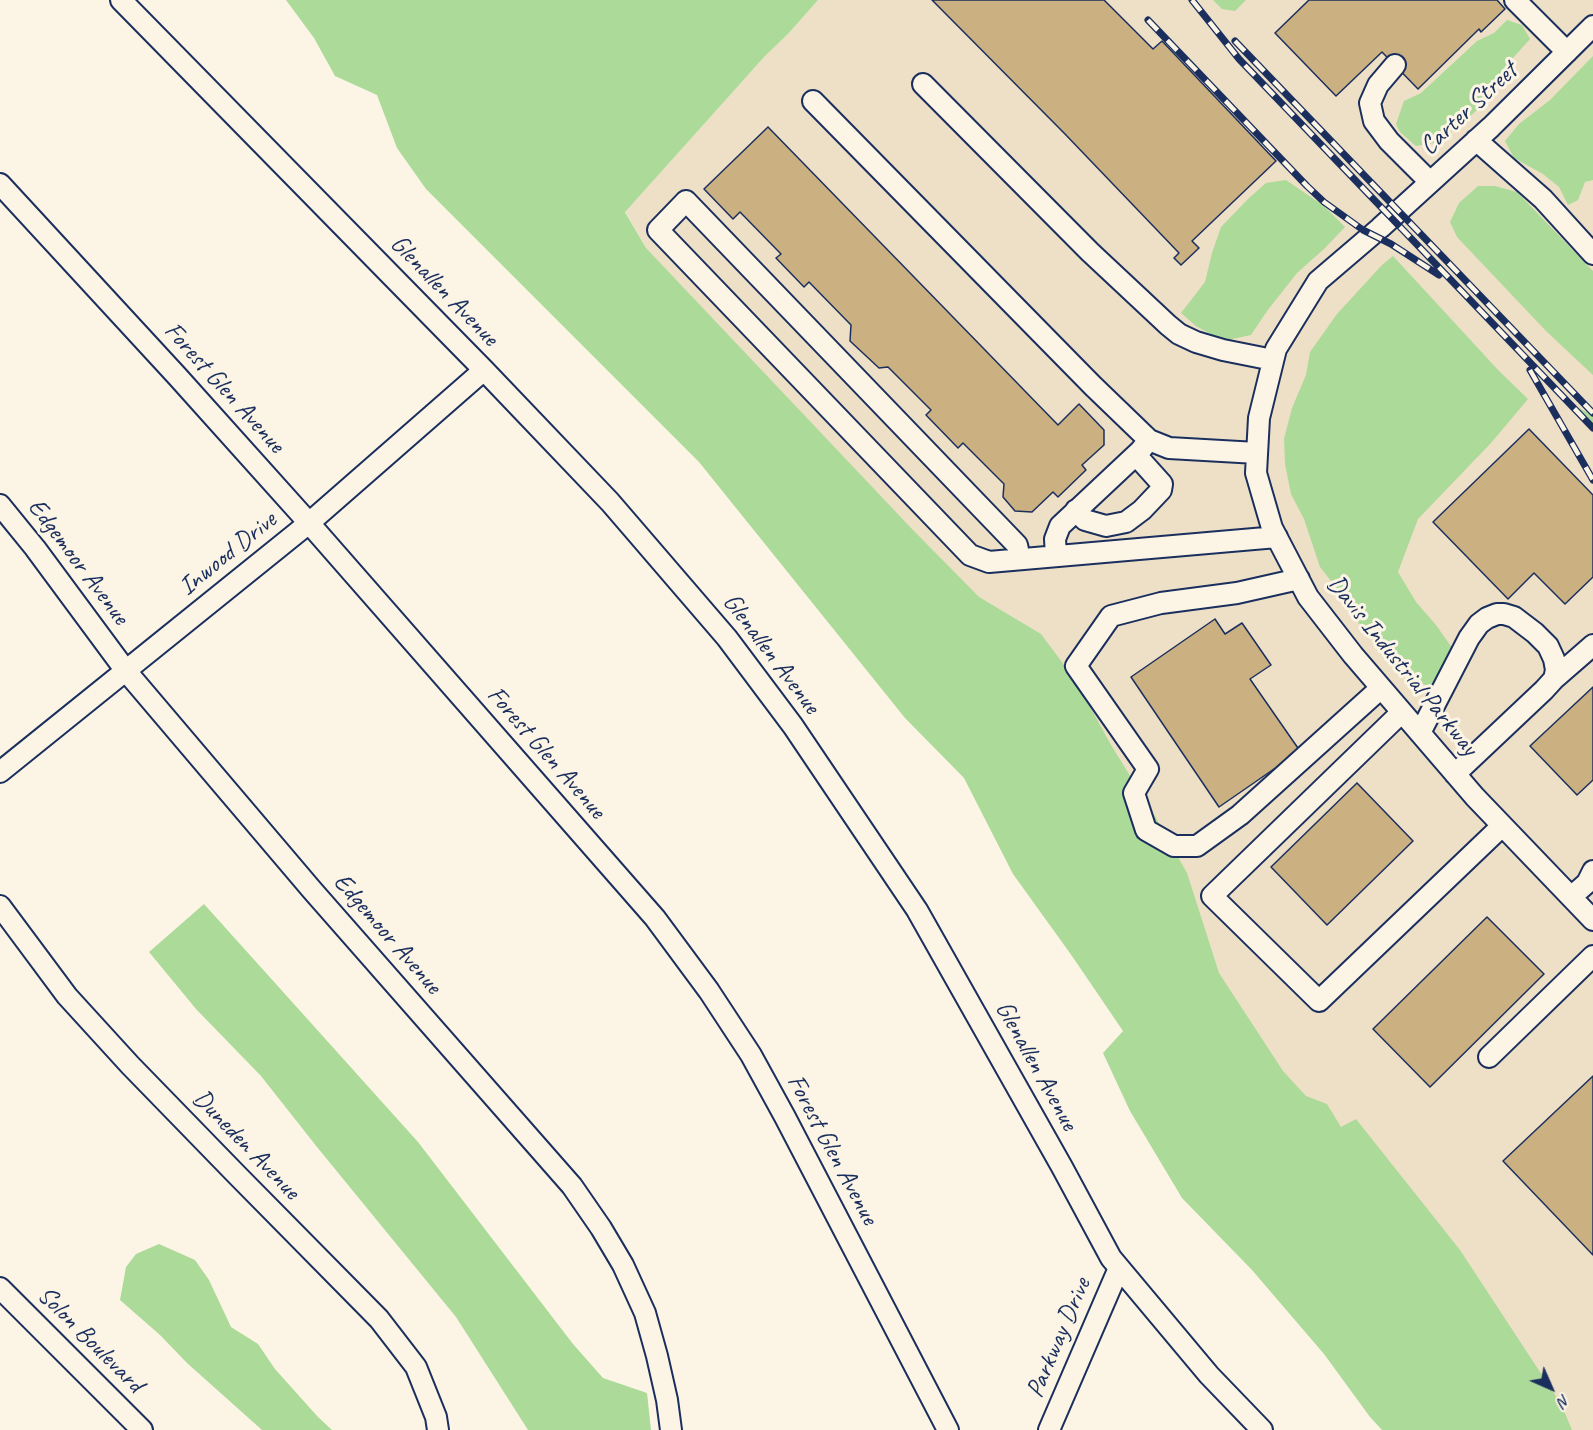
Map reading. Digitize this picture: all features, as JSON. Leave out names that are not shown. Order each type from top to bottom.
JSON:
[{"type":"street","name":"Glenallen Avenue","points":[[121,0],[484,370],[610,502],[727,638],[793,726],[917,910],[1112,1258],[1209,1375],[1263,1430]]},
{"type":"street","points":[[1515,0],[1567,52]]},
{"type":"street","name":"Carter Street","points":[[1380,228],[1476,140],[1593,26]]},
{"type":"street","points":[[1395,65],[1378,85],[1370,103],[1374,121],[1389,141],[1430,182]]},
{"type":"street","points":[[923,84],[1090,252],[1179,334],[1223,351],[1273,360]]},
{"type":"street","points":[[813,101],[1149,440],[1169,448],[1257,453]]},
{"type":"street","points":[[1476,140],[1543,199],[1593,254]]},
{"type":"street","name":"Forest Glen Avenue","points":[[0,184],[309,523],[655,918],[709,991],[751,1055],[948,1430]]},
{"type":"street","points":[[1020,559],[1017,545],[686,201],[658,230],[970,555],[989,561],[1020,559],[1056,556],[1277,537]]},
{"type":"street","name":"Davis Industrial Parkway","points":[[1380,228],[1318,281],[1276,350],[1259,418],[1256,473],[1272,528],[1308,597],[1353,655],[1502,826],[1593,920]]},
{"type":"street","name":"Inwood Drive","points":[[0,772],[309,523],[484,370]]},
{"type":"street","points":[[1056,556],[1055,539],[1060,526],[1149,440]]},
{"type":"street","points":[[1076,510],[1085,520],[1106,526],[1126,522],[1142,510],[1161,490],[1162,484],[1136,455]]},
{"type":"street","name":"Edgemoor Avenue","points":[[0,505],[35,548],[126,671],[312,890],[572,1186],[623,1265],[645,1313],[667,1400],[671,1430]]},
{"type":"street","points":[[1299,579],[1237,593],[1161,603],[1111,616],[1076,666],[1148,769],[1134,793],[1146,830],[1174,846],[1197,846],[1240,815],[1381,688]]},
{"type":"street","points":[[1420,733],[1469,638],[1479,624],[1487,618],[1497,614],[1514,617],[1535,633],[1548,646],[1554,660],[1556,670],[1554,679]]},
{"type":"street","points":[[1455,774],[1593,645]]},
{"type":"street","points":[[1402,712],[1212,897],[1319,1001],[1502,826]]},
{"type":"street","points":[[1571,897],[1587,883],[1593,872]]},
{"type":"street","name":"Duneden Avenue","points":[[0,906],[67,996],[130,1065],[379,1319],[416,1367],[436,1417],[438,1430]]},
{"type":"street","points":[[1489,1057],[1593,956]]},
{"type":"street","name":"Parkway Drive","points":[[1049,1430],[1119,1268]]},
{"type":"street","name":"Solon Boulevard","points":[[0,1288],[142,1430]]},
{"type":"shaded area","points":[[818,0],[1593,0],[1593,1430],[1532,1430],[646,248],[625,211]]},
{"type":"green space","points":[[286,0],[818,0],[625,212],[646,248],[979,597],[1041,634],[1076,681],[1187,873],[1219,973],[1283,1071],[1306,1096],[1327,1104],[1341,1127],[1356,1119],[1460,1250],[1561,1404],[1572,1430],[1382,1430],[1370,1417],[1324,1354],[1252,1270],[1182,1198],[1130,1111],[1103,1053],[1123,1031],[1013,874],[964,778],[905,718],[699,462],[426,189],[397,148],[377,95],[335,76],[314,38]]},
{"type":"green space","points":[[1213,0],[1246,0],[1235,11],[1222,9]]},
{"type":"green space","points":[[1507,20],[1522,25],[1530,39],[1512,59],[1476,111],[1434,143],[1416,146],[1400,132],[1396,124],[1404,101],[1421,93],[1477,41],[1494,33]]},
{"type":"green space","points":[[1593,56],[1593,180],[1585,182],[1578,200],[1568,205],[1559,187],[1543,174],[1514,158],[1505,141],[1519,124],[1550,100]]},
{"type":"green space","points":[[1286,180],[1324,206],[1345,227],[1297,273],[1251,335],[1223,341],[1196,326],[1181,313],[1205,282],[1221,227],[1266,183]]},
{"type":"green space","points":[[1478,186],[1495,186],[1517,192],[1593,271],[1593,375],[1546,331],[1457,237],[1450,222],[1459,203]]},
{"type":"green space","points":[[1393,256],[1499,371],[1528,399],[1491,443],[1418,519],[1398,572],[1416,602],[1455,652],[1435,692],[1413,677],[1372,638],[1356,620],[1338,590],[1320,567],[1304,519],[1291,494],[1285,464],[1284,439],[1292,408],[1306,375],[1310,352],[1337,314]]},
{"type":"green space","points":[[1570,404],[1593,415],[1593,428]]},
{"type":"green space","points":[[204,904],[418,1142],[573,1344],[603,1378],[647,1393],[651,1430],[528,1430],[456,1317],[261,1076],[196,1009],[149,952]]},
{"type":"green space","points":[[159,1244],[195,1260],[209,1280],[231,1327],[258,1344],[275,1369],[332,1430],[262,1430],[120,1300],[126,1267],[136,1254]]},
{"type":"building","points":[[932,0],[1104,0],[1153,49],[1162,41],[1276,161],[1192,241],[1199,248],[1181,265],[1174,258],[1179,253]]},
{"type":"building","points":[[1309,0],[1497,0],[1505,9],[1481,32],[1479,29],[1418,89],[1382,52],[1336,96],[1275,33]]},
{"type":"building","points":[[768,127],[1058,425],[1079,404],[1104,430],[1104,445],[1082,465],[1086,470],[1058,497],[1053,492],[1032,512],[1015,511],[1003,497],[1004,484],[963,443],[958,448],[926,415],[931,410],[888,367],[879,368],[850,341],[851,325],[809,282],[804,287],[776,258],[781,254],[740,212],[733,219],[704,189]]},
{"type":"building","points":[[1529,429],[1593,495],[1593,577],[1565,604],[1534,573],[1508,599],[1433,522]]},
{"type":"building","points":[[1215,619],[1225,634],[1242,623],[1271,665],[1250,679],[1300,751],[1219,807],[1131,677]]},
{"type":"building","points":[[1593,687],[1593,780],[1577,795],[1530,746]]},
{"type":"building","points":[[1357,783],[1413,841],[1327,925],[1271,867]]},
{"type":"building","points":[[1487,917],[1544,974],[1430,1087],[1373,1029]]},
{"type":"building","points":[[1593,1076],[1593,1255],[1503,1161]]},
{"type":"railway","points":[[1192,0],[1239,59],[1593,428]]},
{"type":"railway","points":[[1148,20],[1324,202],[1363,230],[1391,244],[1439,275]]},
{"type":"railway","points":[[1235,41],[1593,413]]},
{"type":"railway","points":[[1530,370],[1593,480]]}]
